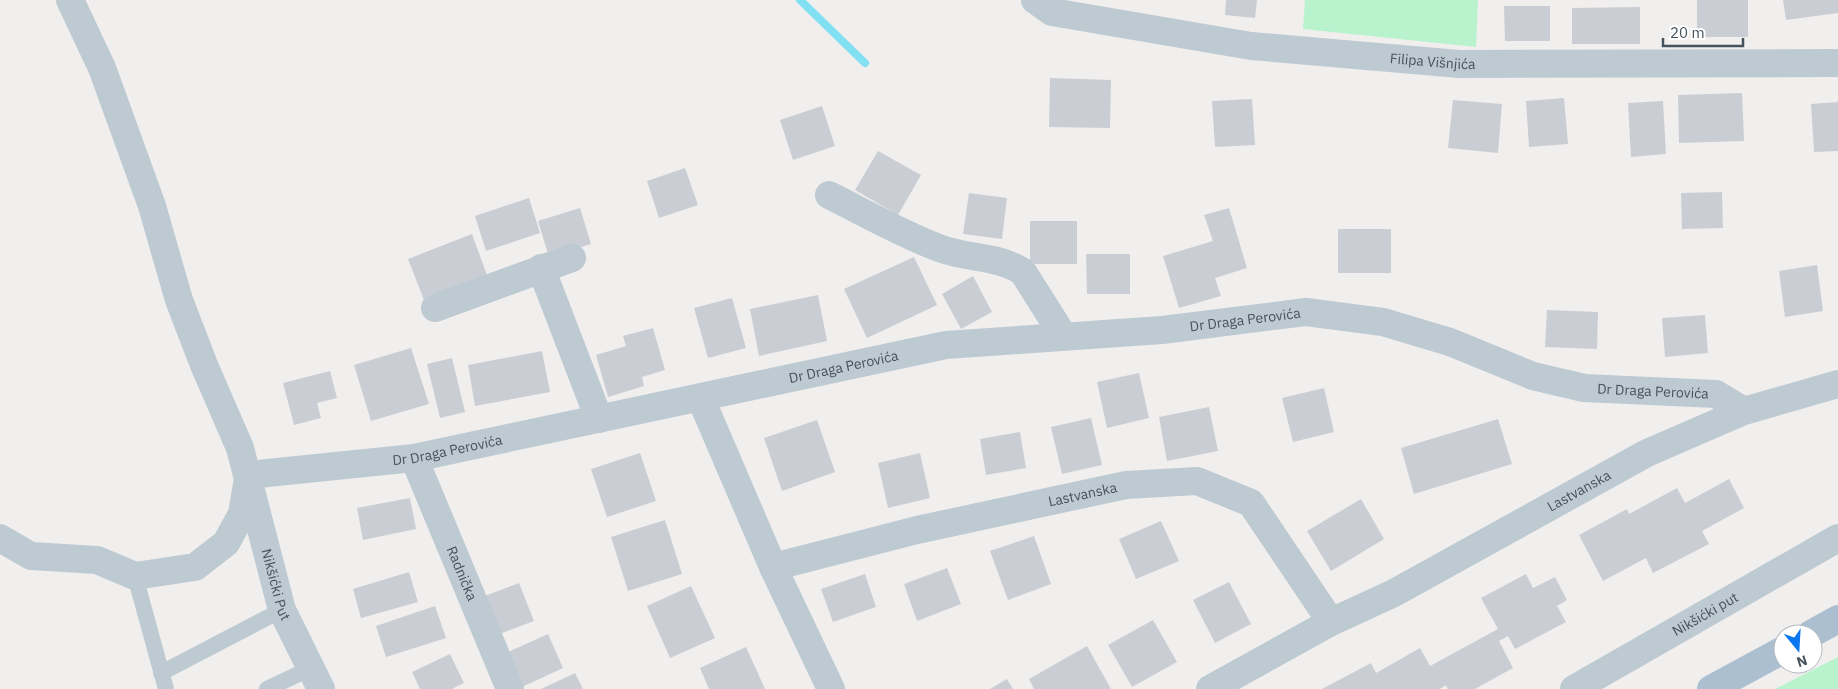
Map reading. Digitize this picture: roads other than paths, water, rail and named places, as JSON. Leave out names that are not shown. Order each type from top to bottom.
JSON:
[{"type":"main road","points":[[1823,627],[1838,619]]},
{"type":"main road","points":[[1711,689],[1773,655]]},
{"type":"street","name":"Nikšićki Put","points":[[70,0],[102,68],[152,206],[179,300],[204,365],[240,448],[282,610],[316,678]]},
{"type":"street","name":"Filipa Višnjića","points":[[1035,0],[1052,12],[1251,46],[1459,64],[1838,63]]},
{"type":"street","points":[[829,195],[940,249],[997,260],[1023,272],[1064,337]]},
{"type":"street","points":[[435,308],[572,258]]},
{"type":"street","points":[[541,268],[599,419]]},
{"type":"street","name":"Dr Draga Perovića","points":[[248,475],[414,458],[946,346],[1162,330],[1306,312],[1383,322],[1450,342],[1533,376],[1584,388],[1716,394],[1744,412]]},
{"type":"street","name":"Lastvanska","points":[[1210,689],[1331,622],[1394,593],[1647,453],[1744,412],[1838,384]]},
{"type":"street","points":[[701,399],[773,567],[831,689]]},
{"type":"street","name":"Radnička","points":[[414,458],[510,689]]},
{"type":"street","points":[[0,538],[31,556],[97,560],[135,576],[195,567],[226,543],[242,514],[248,475]]},
{"type":"street","name":"Lastvanska","points":[[773,567],[917,530],[1126,485],[1197,480],[1251,503],[1331,622]]},
{"type":"street","name":"Nikšićki put","points":[[1574,689],[1838,538]]},
{"type":"lane","points":[[135,576],[166,689]]},
{"type":"lane","points":[[162,673],[282,610]]},
{"type":"lane","points":[[267,689],[316,678]]},
{"type":"waterway","points":[[800,0],[865,63]]}]
